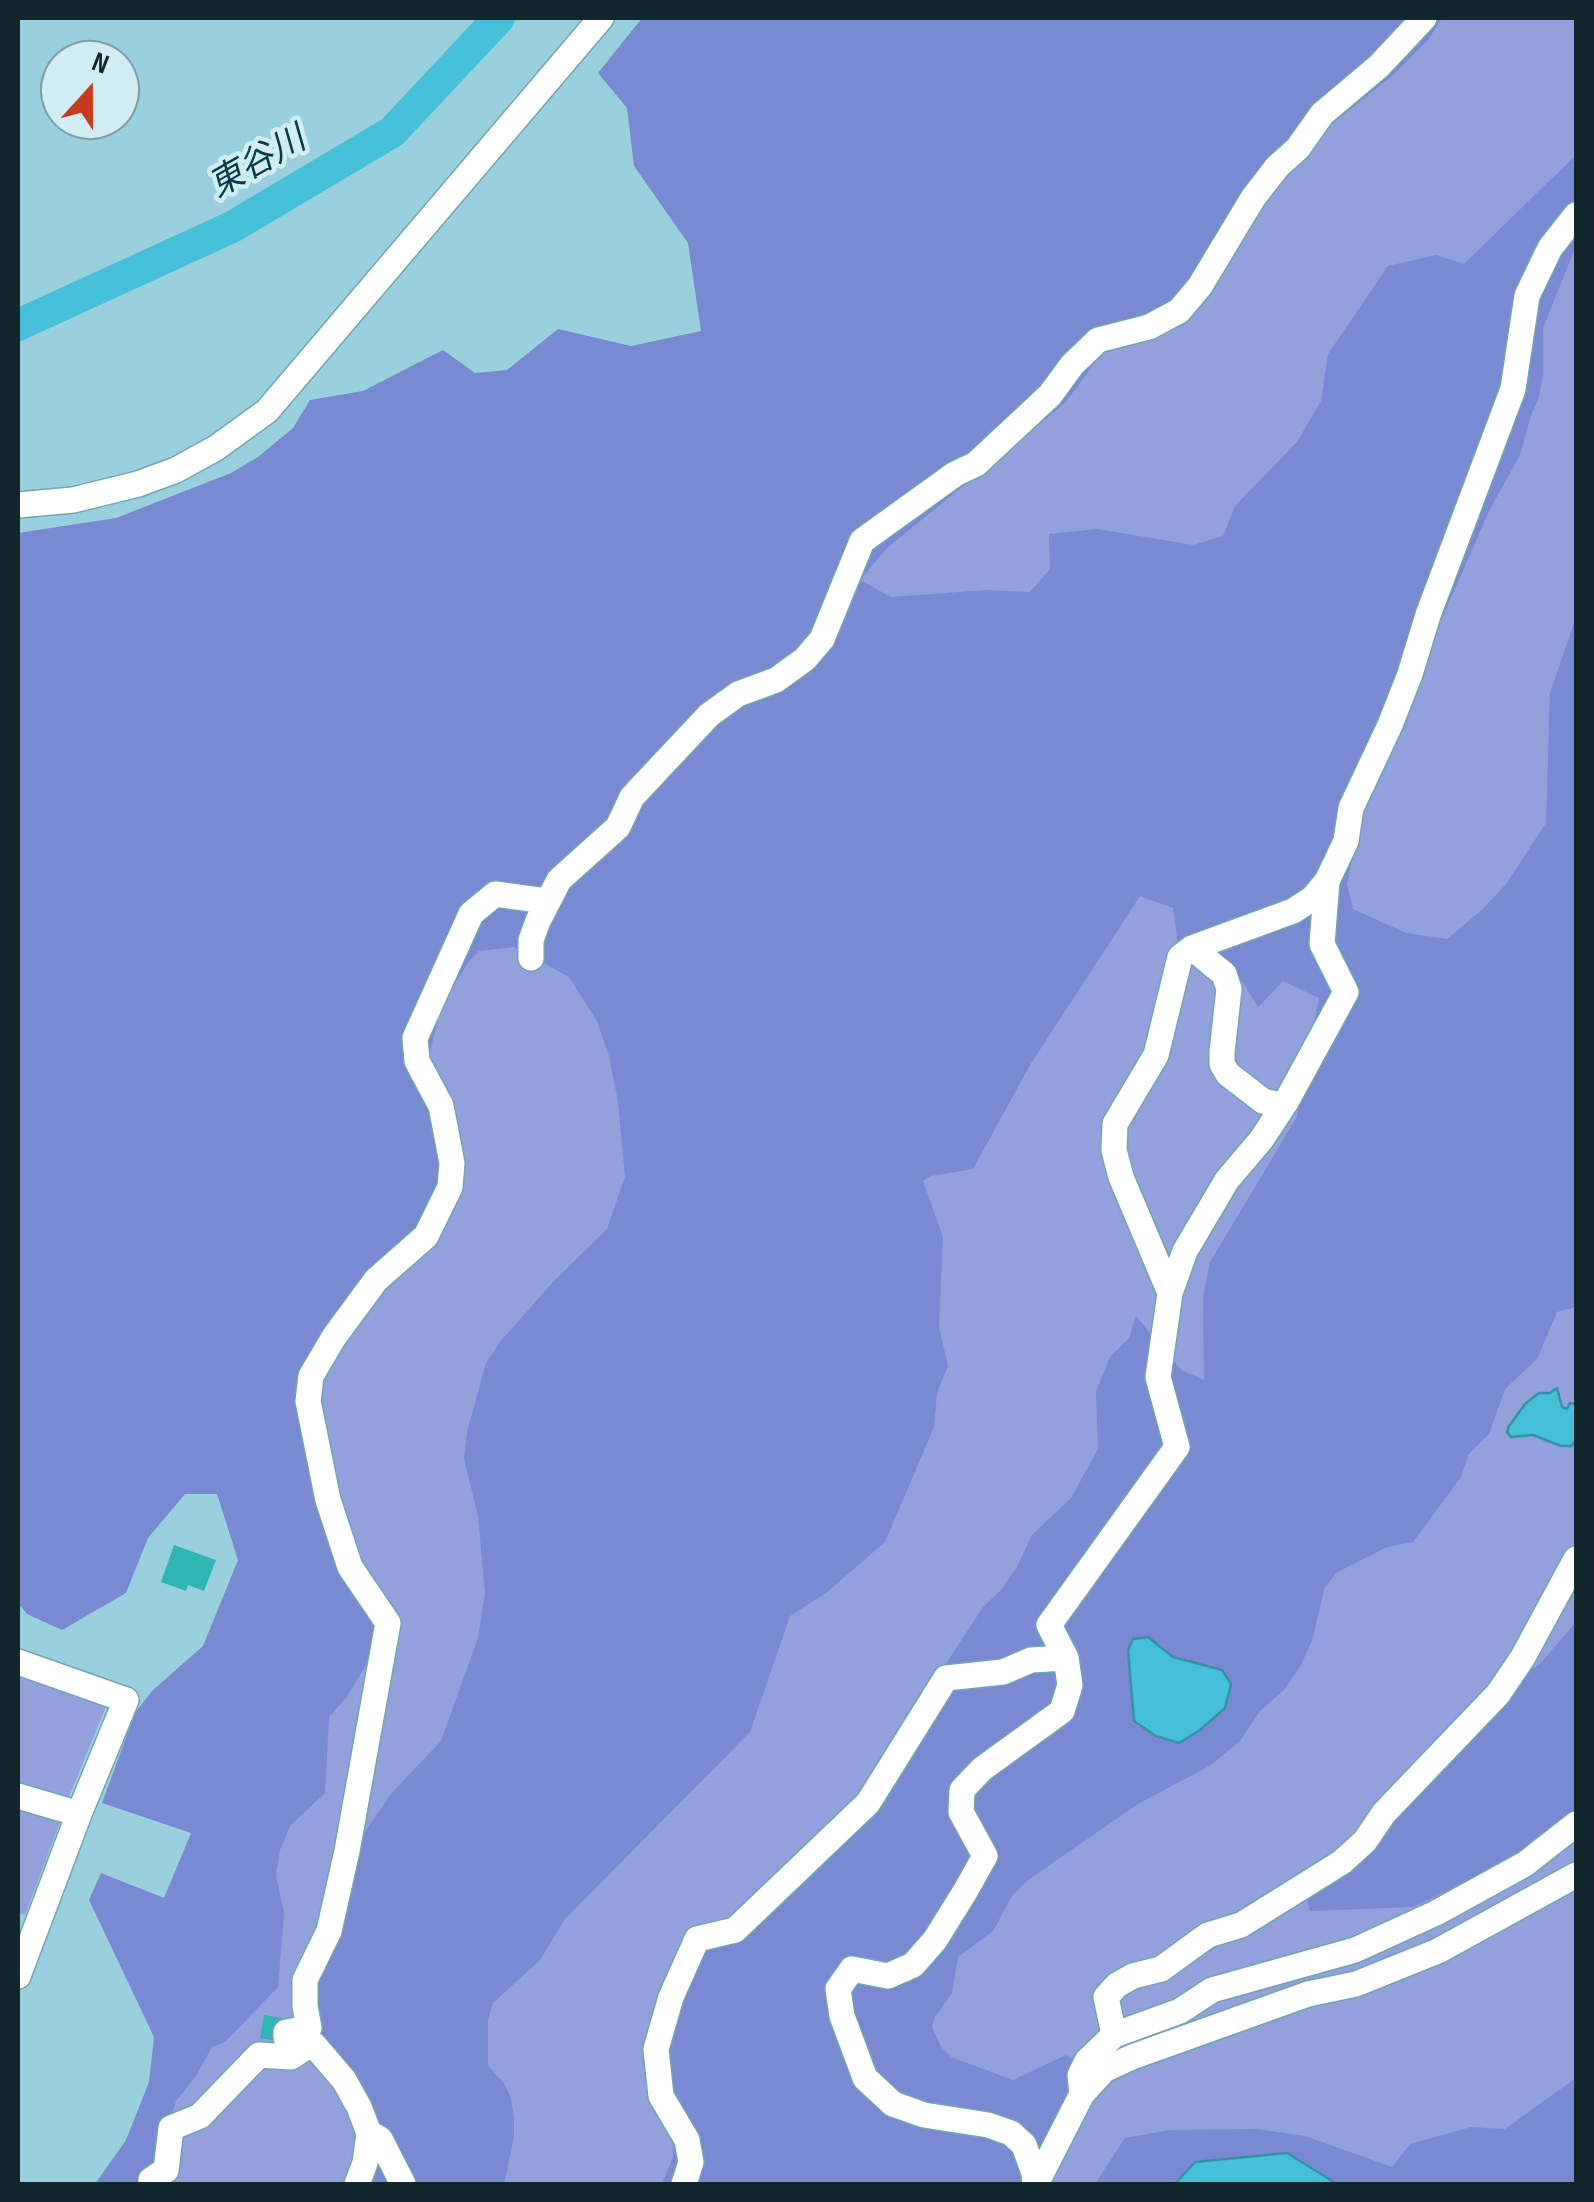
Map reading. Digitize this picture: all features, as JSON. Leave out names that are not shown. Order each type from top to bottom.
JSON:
[{"type":"street","points":[[18,505],[73,500],[176,470],[216,448],[267,411],[601,18]]},
{"type":"street","points":[[531,958],[531,940],[559,880],[618,827],[632,798],[708,715],[738,694],[776,680],[805,659],[822,639],[862,541],[955,474],[976,464],[1050,395],[1072,365],[1098,340],[1150,327],[1179,311],[1200,286],[1277,167],[1298,148],[1322,114],[1379,66],[1424,18]]},
{"type":"street","points":[[1170,1294],[1121,1178],[1114,1150],[1115,1124],[1156,1055],[1180,957],[1192,948],[1292,912],[1314,898],[1327,881],[1346,840],[1351,808],[1403,691],[1513,388],[1531,284],[1550,248],[1576,216]]},
{"type":"street","points":[[1036,2184],[1024,2144],[1010,2133],[988,2125],[924,2115],[892,2104],[865,2078],[842,2016],[838,1988],[852,1969],[888,1976],[913,1965],[935,1940],[985,1856],[961,1812],[962,1790],[982,1768],[1062,1711],[1070,1685],[1066,1658],[1049,1626],[1177,1447],[1158,1377],[1170,1294],[1185,1251],[1227,1180],[1286,1102],[1346,992],[1322,944],[1327,881]]},
{"type":"street","points":[[312,2078],[305,1980],[329,1931],[344,1867],[388,1623],[350,1567],[328,1500],[308,1401],[310,1376],[376,1280],[426,1236],[450,1187],[452,1163],[441,1106],[417,1061],[415,1038],[470,914],[495,894],[546,901]]},
{"type":"street","points":[[1192,948],[1224,974],[1229,989],[1222,1052],[1222,1064],[1228,1074],[1263,1100],[1286,1102]]},
{"type":"street","points":[[1114,2035],[1106,1997],[1117,1985],[1161,1969],[1208,1935],[1241,1925],[1342,1862],[1365,1841],[1384,1813],[1498,1694],[1524,1656],[1576,1559]]},
{"type":"street","points":[[684,2184],[692,2162],[686,2140],[661,2096],[656,2048],[671,1997],[697,1939],[736,1930],[868,1804],[946,1678],[1003,1672],[1032,1660],[1066,1658]]},
{"type":"street","points":[[18,1662],[126,1700],[23,1945],[18,1976]]},
{"type":"street","points":[[18,1796],[79,1814]]},
{"type":"street","points":[[1082,2094],[1080,2074],[1087,2061],[1114,2035],[1180,2011],[1212,1990],[1356,1950],[1436,1913],[1526,1864],[1576,1824]]},
{"type":"street","points":[[1036,2184],[1082,2094],[1104,2070],[1308,1994],[1356,1984],[1438,1950],[1576,1874]]},
{"type":"street","points":[[309,2040],[344,2080],[368,2132],[358,2184]]},
{"type":"street","points":[[152,2184],[166,2170],[171,2128],[200,2116],[259,2055],[291,2056],[309,2040]]},
{"type":"street","points":[[368,2132],[380,2140],[402,2184]]},
{"type":"shaded area","points":[[642,18],[1442,18],[1428,40],[1393,75],[1327,128],[1284,171],[1206,291],[1105,349],[1065,403],[887,548],[860,580],[891,597],[986,590],[1030,592],[1050,569],[1049,534],[1097,529],[1193,545],[1223,536],[1235,506],[1297,442],[1321,401],[1328,354],[1388,266],[1436,255],[1464,264],[1576,155],[1576,246],[1543,328],[1543,377],[1538,400],[1520,455],[1489,511],[1367,790],[1347,884],[1353,909],[1406,933],[1447,939],[1506,884],[1546,823],[1550,693],[1576,617],[1576,1307],[1557,1312],[1537,1359],[1505,1389],[1489,1434],[1468,1455],[1461,1477],[1413,1542],[1387,1547],[1336,1573],[1324,1589],[1313,1638],[1301,1665],[1284,1690],[1260,1711],[1240,1741],[1211,1765],[1138,1804],[1028,1880],[1012,1896],[993,1931],[958,1957],[952,1993],[932,2027],[941,2047],[951,2057],[1013,2080],[1066,2055],[1106,2078],[1025,2184],[662,2184],[673,2157],[674,2137],[661,2108],[672,1978],[816,1849],[871,1779],[983,1607],[1017,1567],[1032,1535],[1071,1498],[1098,1449],[1096,1392],[1110,1357],[1129,1338],[1136,1316],[1181,1370],[1204,1380],[1203,1297],[1210,1262],[1297,1117],[1319,998],[1283,981],[1258,1007],[1239,976],[1218,957],[1178,945],[1173,908],[1140,896],[1030,1065],[973,1169],[923,1181],[943,1237],[939,1327],[948,1366],[937,1393],[934,1427],[885,1542],[826,1593],[790,1616],[750,1732],[565,1919],[540,1960],[493,2003],[488,2020],[488,2066],[504,2083],[514,2119],[504,2184],[355,2184],[362,2140],[324,2037],[295,1997],[318,1934],[323,1893],[391,1794],[441,1741],[478,1638],[485,1593],[478,1516],[464,1458],[486,1363],[553,1282],[607,1229],[625,1177],[609,1056],[597,1021],[569,977],[514,947],[479,951],[442,1004],[428,1059],[461,1150],[392,1275],[315,1381],[348,1540],[386,1610],[369,1660],[346,1698],[329,1717],[325,1793],[290,1826],[280,1850],[276,1876],[284,1913],[278,1987],[225,2042],[212,2047],[176,2101],[163,2140],[161,2184],[95,2184],[126,2140],[149,2082],[154,2037],[89,1900],[101,1873],[164,1898],[191,1833],[102,1803],[135,1713],[152,1691],[203,1646],[238,1560],[217,1494],[185,1494],[148,1538],[126,1593],[62,1630],[27,1614],[18,1603],[18,533],[116,518],[231,473],[293,428],[310,400],[363,391],[443,350],[475,373],[507,370],[558,329],[631,346],[701,331],[688,243],[634,166],[627,108],[598,73]],"holes":[[[1148,1637],[1173,1657],[1190,1659],[1134,1721],[1128,1650]]]},
{"type":"shaded area","points":[[1311,18],[1576,18],[1576,2184],[122,2184],[238,1863],[415,809]]},
{"type":"shaded area","points":[[1557,1388],[1562,1407],[1567,1409],[1570,1403],[1576,1404],[1576,1441],[1571,1446],[1561,1446],[1533,1435],[1511,1437],[1507,1432],[1509,1426],[1525,1404],[1539,1393]]},
{"type":"shaded area","points":[[1576,1622],[1576,1816],[1524,1857],[1412,1907],[1310,1911],[1302,1882],[1336,1858],[1494,1690],[1539,1665]]},
{"type":"shaded area","points":[[1148,1637],[1173,1657],[1222,1670],[1231,1684],[1225,1708],[1179,1743],[1156,1736],[1134,1721],[1128,1650],[1133,1639]]},
{"type":"shaded area","points":[[18,1671],[107,1704],[67,1802],[18,1785]]},
{"type":"shaded area","points":[[18,1804],[61,1820],[25,1915],[18,1913]]},
{"type":"shaded area","points":[[1576,2078],[1576,2184],[1337,2184],[1287,2153],[1196,2162],[1175,2184],[1095,2184],[1125,2138],[1170,2130],[1257,2129],[1305,2136],[1392,2167],[1410,2144],[1471,2127],[1505,2129]]},
{"type":"shaded area","points":[[1287,2153],[1337,2184],[1175,2184],[1195,2162]]},
{"type":"building","points":[[174,1545],[216,1560],[204,1591],[188,1585],[186,1591],[161,1582]]},
{"type":"building","points":[[264,2015],[286,2019],[282,2042],[260,2038]]},
{"type":"waterway","name":"東谷川","points":[[18,325],[232,227],[392,132],[499,18]]}]
